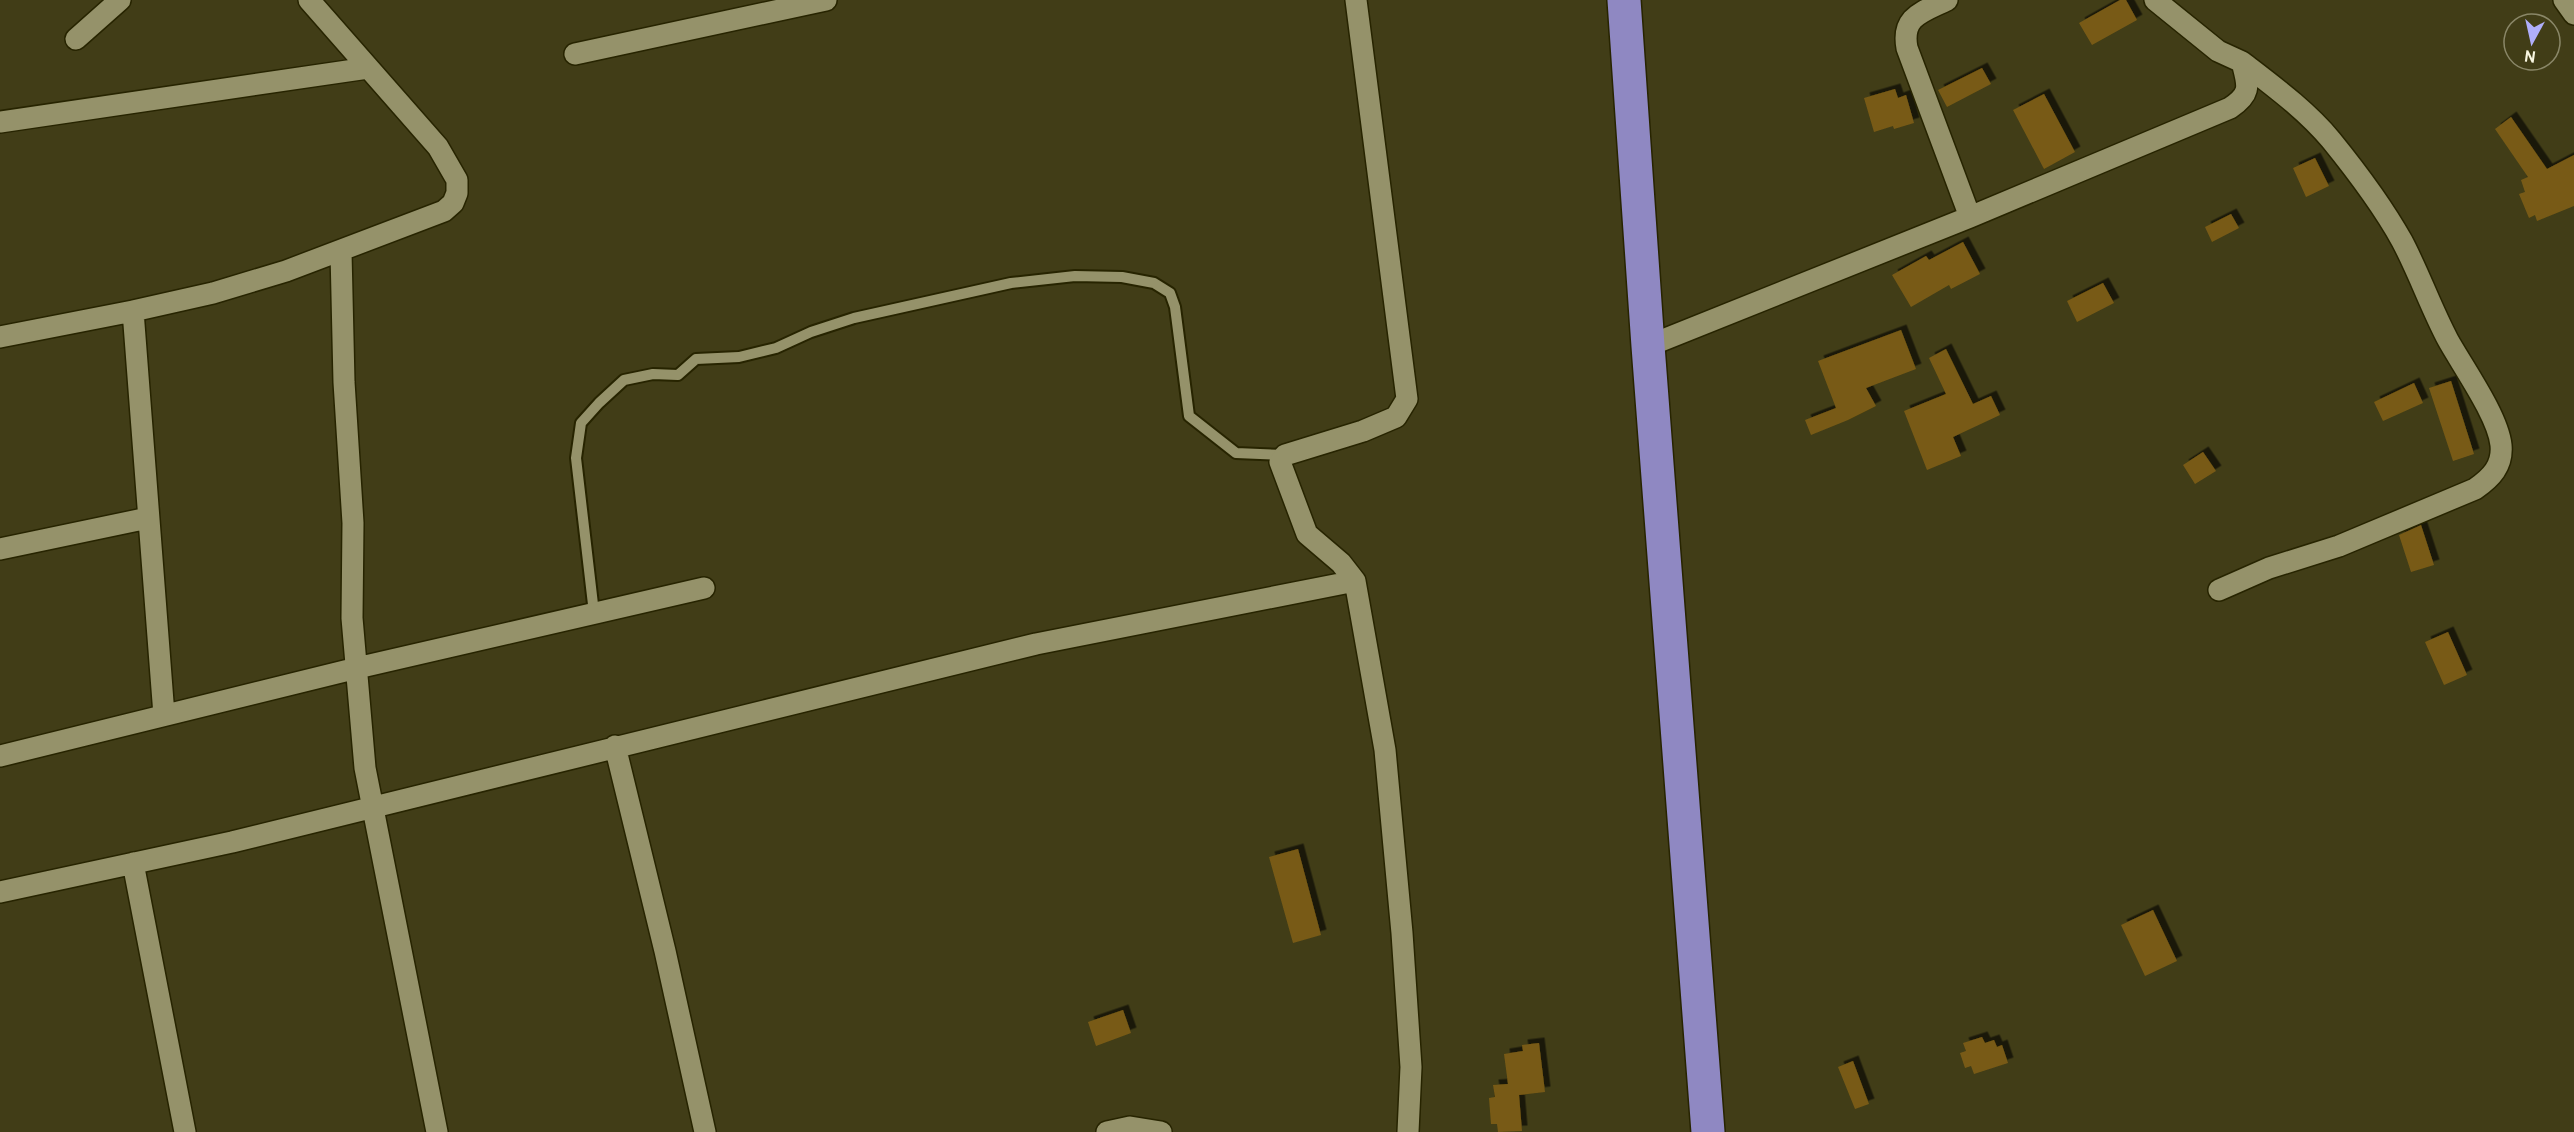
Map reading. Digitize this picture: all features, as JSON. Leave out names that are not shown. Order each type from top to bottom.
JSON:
[{"type":"main road","points":[[1624,0],[1708,1132]]},
{"type":"street","points":[[76,39],[120,0]]},
{"type":"street","points":[[0,337],[213,293],[341,252],[444,211],[453,203],[457,193],[457,180],[438,147],[309,0]]},
{"type":"street","points":[[575,54],[826,0]]},
{"type":"street","points":[[1356,0],[1407,399],[1396,417],[1363,431],[1285,455],[1280,464],[1307,534],[1341,563],[1355,581],[1385,750],[1411,1067],[1408,1132]]},
{"type":"street","points":[[1947,0],[1920,13],[1909,23],[1904,33],[1907,48],[1970,217]]},
{"type":"street","points":[[2155,0],[2218,51],[2242,62],[2294,102],[2330,138],[2370,190],[2402,241],[2447,337],[2498,429],[2501,447],[2498,465],[2491,478],[2475,489],[2339,546],[2269,568],[2218,590]]},
{"type":"street","points":[[1648,346],[1970,217],[2230,108],[2242,100],[2248,87],[2242,62]]},
{"type":"street","points":[[0,122],[368,68]]},
{"type":"street","points":[[341,252],[344,382],[353,524],[352,618],[365,768],[437,1132]]},
{"type":"street","points":[[133,311],[164,715]]},
{"type":"street","points":[[0,549],[148,518]]},
{"type":"street","points":[[0,892],[373,807],[1036,644],[1355,581]]},
{"type":"street","points":[[0,756],[357,668],[704,588]]},
{"type":"street","points":[[615,746],[665,951],[705,1132]]},
{"type":"street","points":[[133,863],[185,1132]]},
{"type":"street","points":[[1107,1132],[1130,1127],[1161,1132]]},
{"type":"lane","points":[[594,613],[576,458],[581,423],[624,380],[653,374],[678,375],[696,359],[739,357],[776,348],[811,332],[854,318],[1011,283],[1075,276],[1122,277],[1154,283],[1170,293],[1175,308],[1189,416],[1236,453],[1285,455]]},
{"type":"building","points":[[2120,0],[2126,0],[2137,20],[2092,45],[2079,23]]},
{"type":"building","points":[[1982,68],[1991,84],[1947,107],[1938,90]]},
{"type":"building","points":[[1895,89],[1898,98],[1906,95],[1914,123],[1874,132],[1864,98]]},
{"type":"building","points":[[2044,94],[2075,152],[2044,169],[2013,110]]},
{"type":"building","points":[[2511,117],[2547,169],[2574,155],[2574,206],[2537,221],[2535,215],[2529,218],[2519,194],[2525,192],[2521,180],[2528,177],[2495,129]]},
{"type":"building","points":[[2315,158],[2329,186],[2306,197],[2293,168]]},
{"type":"building","points":[[2231,214],[2239,228],[2212,242],[2205,227]]},
{"type":"building","points":[[1963,242],[1980,274],[1951,289],[1949,285],[1911,307],[1892,275],[1926,256],[1929,260]]},
{"type":"building","points":[[2103,283],[2114,303],[2077,322],[2067,301]]},
{"type":"building","points":[[1901,330],[1916,369],[1866,388],[1876,406],[1811,435],[1805,420],[1836,408],[1818,361]]},
{"type":"building","points":[[1946,349],[1973,404],[1991,396],[2000,415],[1953,437],[1961,456],[1927,470],[1904,411],[1946,394],[1929,358]]},
{"type":"building","points":[[2451,381],[2474,454],[2453,461],[2429,388]]},
{"type":"building","points":[[2414,383],[2423,403],[2383,421],[2374,402]]},
{"type":"building","points":[[2203,452],[2216,471],[2195,484],[2183,465]]},
{"type":"building","points":[[2421,525],[2434,565],[2411,572],[2399,535]]},
{"type":"building","points":[[2448,632],[2467,675],[2444,685],[2425,642]]},
{"type":"building","points":[[1298,849],[1321,935],[1293,943],[1269,857]]},
{"type":"building","points":[[2153,910],[2177,961],[2145,976],[2121,925]]},
{"type":"building","points":[[1123,1010],[1131,1033],[1096,1046],[1088,1022]]},
{"type":"building","points":[[1982,1037],[1985,1043],[1994,1040],[1997,1047],[2002,1045],[2008,1063],[1974,1074],[1971,1066],[1965,1068],[1960,1053],[1966,1051],[1963,1043]]},
{"type":"building","points":[[1539,1043],[1545,1092],[1519,1095],[1522,1131],[1498,1132],[1497,1124],[1491,1124],[1489,1098],[1495,1097],[1493,1085],[1508,1084],[1504,1054],[1523,1051],[1522,1045]]},
{"type":"building","points":[[1853,1061],[1869,1104],[1855,1109],[1838,1067]]}]
